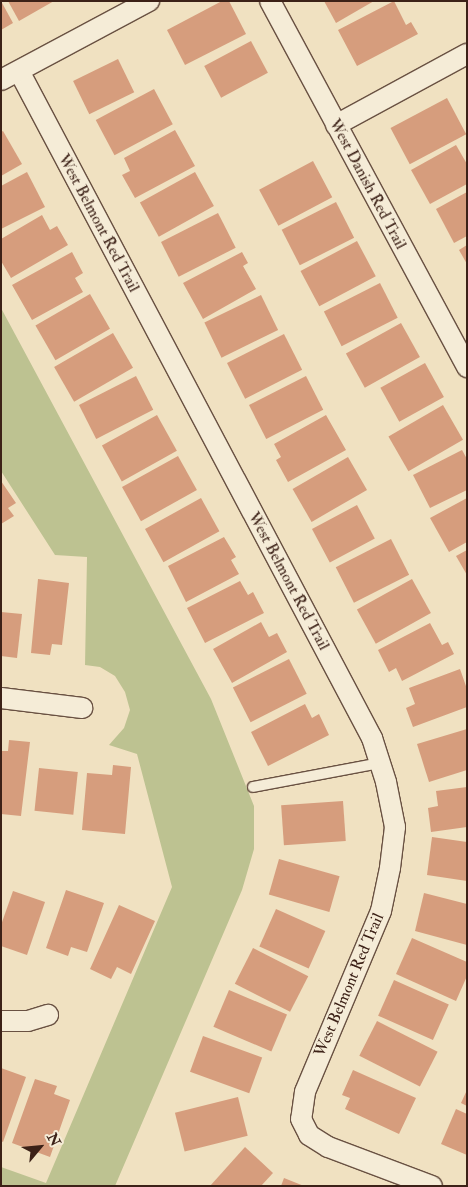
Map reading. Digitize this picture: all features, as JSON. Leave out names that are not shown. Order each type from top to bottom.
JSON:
[{"type":"street","points":[[10,75],[149,1]]},
{"type":"street","name":"West Danish Red Trail","points":[[270,1],[467,367]]},
{"type":"street","points":[[336,125],[467,54]]},
{"type":"street","name":"West Belmont Red Trail","points":[[10,75],[372,738],[386,782],[395,827],[390,868],[381,910],[305,1092],[301,1119],[309,1135],[328,1147],[432,1186]]},
{"type":"street","points":[[1,698],[82,708]]},
{"type":"street","points":[[1,1021],[28,1021],[48,1015]]},
{"type":"lane","points":[[253,787],[380,763]]},
{"type":"green space","points":[[1,308],[211,699],[254,806],[254,849],[242,890],[115,1186],[1,1186],[1,1167],[46,1183],[172,887],[137,754],[109,745],[124,728],[130,710],[125,692],[115,676],[100,667],[85,665],[87,557],[55,555],[1,471]]},
{"type":"building","points":[[1,1],[13,23],[1,30]]},
{"type":"building","points":[[8,1],[54,1],[19,21]]},
{"type":"building","points":[[222,1],[229,1],[246,34],[185,65],[167,30]]},
{"type":"building","points":[[324,1],[374,1],[336,23]]},
{"type":"building","points":[[394,1],[406,25],[411,22],[418,34],[357,66],[338,30]]},
{"type":"building","points":[[251,41],[268,73],[221,98],[204,66]]},
{"type":"building","points":[[118,59],[134,92],[89,114],[73,81]]},
{"type":"building","points":[[154,89],[173,124],[115,155],[96,120]]},
{"type":"building","points":[[447,98],[466,134],[410,164],[390,128]]},
{"type":"building","points":[[175,130],[195,166],[135,198],[122,175],[130,171],[124,158]]},
{"type":"building","points":[[3,131],[22,164],[1,176],[1,132]]},
{"type":"building","points":[[456,145],[467,164],[467,184],[430,204],[411,170]]},
{"type":"building","points":[[313,161],[332,197],[278,226],[259,190]]},
{"type":"building","points":[[27,172],[45,207],[1,229],[1,186]]},
{"type":"building","points":[[195,172],[214,206],[159,237],[140,203]]},
{"type":"building","points":[[467,192],[467,236],[454,243],[436,209]]},
{"type":"building","points":[[336,202],[354,238],[300,265],[282,230]]},
{"type":"building","points":[[218,213],[236,248],[179,277],[161,242]]},
{"type":"building","points":[[42,215],[50,230],[57,226],[68,245],[11,278],[1,261],[1,239]]},
{"type":"building","points":[[357,241],[376,276],[319,306],[300,271]]},
{"type":"building","points":[[467,245],[467,264],[459,250]]},
{"type":"building","points":[[72,252],[83,273],[75,278],[83,292],[32,320],[12,285]]},
{"type":"building","points":[[242,252],[248,263],[243,266],[256,289],[203,319],[183,283]]},
{"type":"building","points":[[380,283],[398,318],[342,346],[324,312]]},
{"type":"building","points":[[90,294],[110,329],[55,360],[35,326]]},
{"type":"building","points":[[261,295],[278,330],[221,358],[204,323]]},
{"type":"building","points":[[401,323],[420,357],[365,388],[346,354]]},
{"type":"building","points":[[113,333],[133,368],[74,402],[54,367]]},
{"type":"building","points":[[284,334],[302,370],[245,399],[227,363]]},
{"type":"building","points":[[425,363],[444,397],[399,422],[380,388]]},
{"type":"building","points":[[136,376],[153,410],[96,439],[79,405]]},
{"type":"building","points":[[306,376],[323,410],[266,439],[249,405]]},
{"type":"building","points":[[443,405],[463,440],[408,471],[388,436]]},
{"type":"building","points":[[157,415],[177,451],[122,481],[102,446]]},
{"type":"building","points":[[326,415],[346,450],[288,482],[276,460],[281,457],[274,444]]},
{"type":"building","points":[[462,450],[467,459],[467,490],[430,508],[413,475]]},
{"type":"building","points":[[178,456],[197,490],[141,521],[122,487]]},
{"type":"building","points":[[348,457],[367,490],[312,522],[293,489]]},
{"type":"building","points":[[1,481],[16,503],[8,508],[14,516],[1,524]]},
{"type":"building","points":[[201,498],[219,531],[163,562],[145,529]]},
{"type":"building","points":[[467,498],[467,542],[449,552],[430,518]]},
{"type":"building","points":[[357,505],[375,539],[330,562],[312,529]]},
{"type":"building","points":[[224,537],[236,557],[231,560],[239,574],[186,602],[168,566]]},
{"type":"building","points":[[391,539],[409,575],[354,603],[336,567]]},
{"type":"building","points":[[467,550],[467,575],[456,556]]},
{"type":"building","points":[[38,579],[69,583],[62,645],[52,644],[50,655],[31,653]]},
{"type":"building","points":[[412,579],[431,613],[376,644],[357,610]]},
{"type":"building","points":[[240,581],[248,595],[253,592],[264,613],[205,643],[187,608]]},
{"type":"building","points":[[1,612],[22,614],[17,658],[1,656]]},
{"type":"building","points":[[261,622],[269,637],[277,633],[287,652],[232,683],[213,649]]},
{"type":"building","points":[[430,623],[442,645],[448,642],[454,654],[402,681],[396,668],[389,672],[378,650]]},
{"type":"building","points":[[289,659],[307,694],[251,722],[233,688]]},
{"type":"building","points":[[460,669],[467,689],[467,707],[413,727],[406,708],[415,704],[409,688]]},
{"type":"building","points":[[305,704],[312,718],[319,714],[329,735],[268,766],[251,732]]},
{"type":"building","points":[[467,729],[467,770],[429,782],[417,744]]},
{"type":"building","points":[[9,740],[30,742],[21,816],[1,814],[1,751],[8,751]]},
{"type":"building","points":[[113,765],[131,767],[125,834],[82,830],[87,773],[112,775]]},
{"type":"building","points":[[39,768],[78,772],[73,815],[35,811]]},
{"type":"building","points":[[467,787],[467,827],[431,832],[428,808],[438,806],[436,791]]},
{"type":"building","points":[[343,801],[346,841],[284,845],[281,805]]},
{"type":"building","points":[[432,837],[467,842],[467,881],[427,875]]},
{"type":"building","points":[[279,859],[340,876],[329,912],[269,895]]},
{"type":"building","points":[[66,890],[104,903],[87,952],[71,947],[68,956],[46,948]]},
{"type":"building","points":[[13,891],[45,902],[27,955],[1,946],[1,925]]},
{"type":"building","points":[[424,893],[467,904],[467,945],[415,931]]},
{"type":"building","points":[[119,905],[155,921],[131,974],[117,967],[111,979],[90,969]]},
{"type":"building","points":[[276,909],[325,931],[309,968],[259,946]]},
{"type":"building","points":[[412,938],[467,962],[467,976],[456,1001],[396,974]]},
{"type":"building","points":[[253,948],[308,976],[290,1012],[235,984]]},
{"type":"building","points":[[394,980],[449,1004],[433,1040],[378,1016]]},
{"type":"building","points":[[229,990],[287,1015],[271,1051],[213,1027]]},
{"type":"building","points":[[377,1021],[438,1052],[420,1087],[359,1056]]},
{"type":"building","points":[[203,1036],[262,1058],[249,1093],[190,1072]]},
{"type":"building","points":[[1,1068],[26,1077],[3,1142],[1,1141]]},
{"type":"building","points":[[353,1070],[416,1098],[399,1134],[345,1109],[350,1098],[342,1095]]},
{"type":"building","points":[[35,1079],[57,1086],[54,1094],[70,1100],[50,1157],[12,1143]]},
{"type":"building","points":[[467,1090],[467,1106],[461,1103]]},
{"type":"building","points":[[238,1097],[248,1136],[185,1152],[175,1113]]},
{"type":"building","points":[[456,1109],[467,1114],[467,1155],[441,1144]]},
{"type":"building","points":[[245,1147],[273,1173],[261,1186],[210,1186]]},
{"type":"building","points":[[284,1178],[304,1186],[281,1186]]}]
